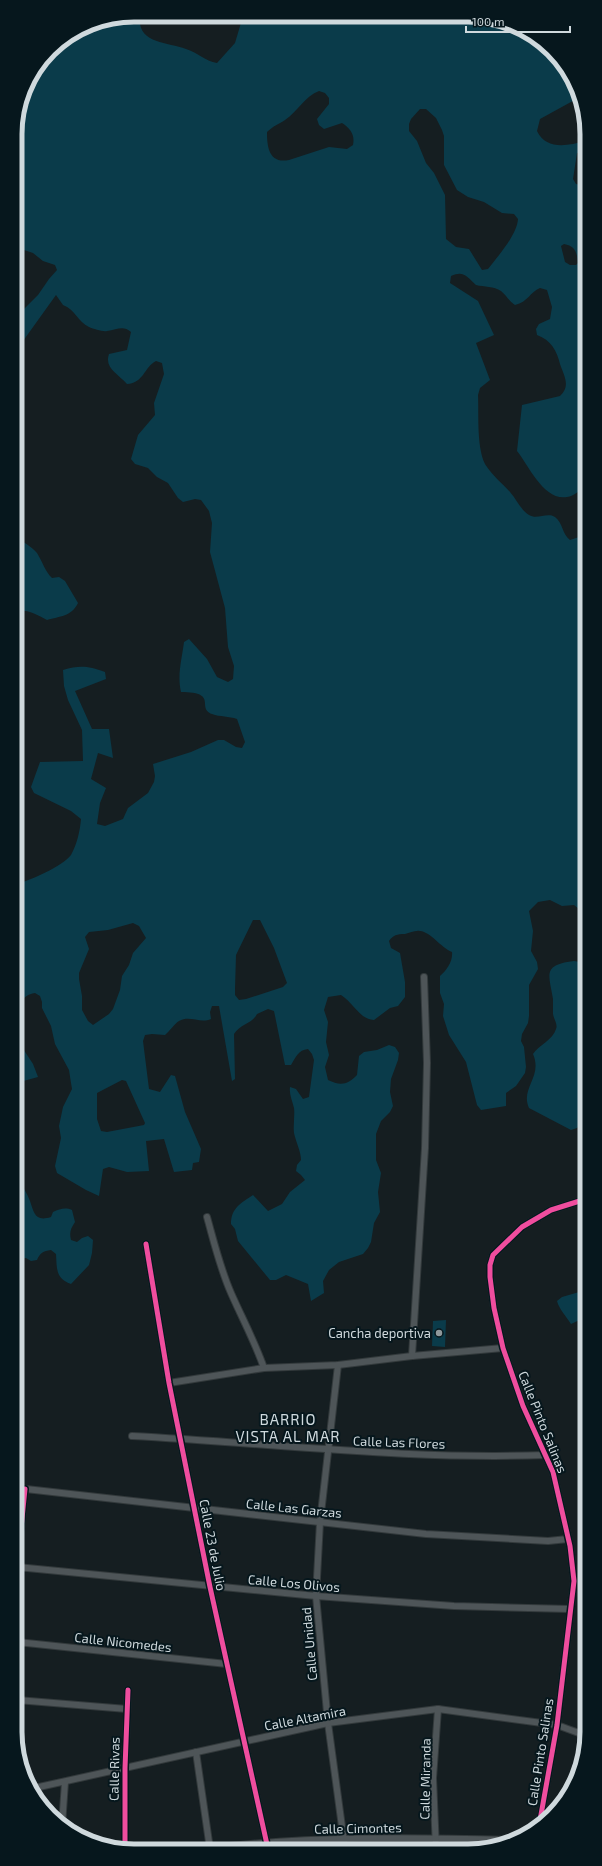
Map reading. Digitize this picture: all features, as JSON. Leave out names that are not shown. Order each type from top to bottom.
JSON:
[{"type":"street","points":[[412,1356],[425,1148],[427,1063],[424,977]]},
{"type":"street","name":"Calle Pinto Salinas","points":[[541,1817],[557,1725],[574,1581],[568,1539],[553,1472],[523,1406],[503,1348],[494,1308],[490,1265],[493,1255],[522,1227],[551,1210],[580,1201]]},
{"type":"street","points":[[207,1217],[220,1266],[256,1346],[264,1368]]},
{"type":"street","name":"Calle 23 de Julio","points":[[146,1244],[169,1383],[194,1508],[267,1844]]},
{"type":"street","points":[[169,1383],[264,1368],[338,1365],[412,1356],[503,1348]]},
{"type":"street","name":"Calle Unidad","points":[[338,1365],[320,1522],[316,1596],[328,1723],[344,1844]]},
{"type":"street","name":"Calle Las Flores","points":[[132,1436],[181,1438],[328,1450],[496,1457],[546,1455]]},
{"type":"street","name":"Calle Las Garzas","points":[[22,1489],[426,1534],[548,1541],[568,1539]]},
{"type":"street","points":[[22,1518],[25,1489]]},
{"type":"street","name":"Calle Los Olivos","points":[[22,1568],[210,1587],[316,1596],[454,1606],[570,1609]]},
{"type":"street","name":"Calle Nicomedes","points":[[22,1643],[227,1664]]},
{"type":"street","name":"Calle Rivas","points":[[125,1843],[125,1768],[128,1690]]},
{"type":"street","points":[[22,1700],[127,1709]]},
{"type":"street","name":"Calle Altamira","points":[[37,1788],[328,1723],[438,1709],[557,1725],[580,1733]]},
{"type":"street","name":"Calle Miranda","points":[[436,1844],[433,1778],[438,1709]]},
{"type":"street","points":[[196,1752],[206,1844]]},
{"type":"street","points":[[63,1818],[65,1782]]},
{"type":"street","name":"Calle Cimontes","points":[[289,1844],[344,1839],[435,1838],[498,1840]]},
{"type":"shaded area","points":[[140,22],[143,32],[148,37],[162,43],[190,50],[217,63],[235,43],[241,22],[468,22],[490,24],[511,30],[536,45],[557,66],[568,84],[575,100],[540,119],[537,131],[541,137],[551,144],[564,145],[580,142],[580,153],[577,153],[573,179],[576,184],[580,185],[580,329],[578,346],[580,348],[580,490],[574,494],[567,497],[559,497],[551,494],[538,481],[517,451],[522,405],[560,396],[566,385],[565,377],[553,346],[537,335],[536,329],[539,324],[550,319],[552,307],[547,290],[540,288],[523,302],[515,305],[498,289],[476,285],[465,275],[455,274],[451,276],[450,283],[478,301],[494,335],[476,343],[490,380],[480,388],[478,395],[478,422],[483,460],[492,474],[510,492],[523,510],[529,515],[535,517],[549,515],[555,517],[560,522],[567,538],[570,540],[580,537],[580,912],[574,905],[562,906],[550,900],[538,902],[529,911],[533,931],[531,951],[537,962],[538,969],[529,985],[528,1023],[522,1034],[521,1041],[524,1047],[526,1067],[525,1073],[516,1086],[506,1093],[506,1106],[481,1110],[477,1105],[466,1062],[449,1035],[443,1016],[444,1004],[440,993],[440,976],[445,971],[452,959],[452,952],[443,947],[428,934],[416,931],[396,935],[389,941],[391,948],[400,953],[405,982],[405,997],[398,1006],[390,1008],[374,1020],[360,1014],[346,998],[341,995],[328,997],[324,1010],[328,1022],[326,1042],[329,1055],[325,1067],[328,1080],[344,1084],[354,1078],[357,1075],[359,1056],[364,1052],[377,1050],[389,1045],[395,1047],[399,1053],[391,1079],[390,1092],[393,1106],[390,1112],[381,1121],[376,1134],[376,1160],[381,1173],[378,1192],[380,1212],[374,1223],[371,1242],[363,1254],[339,1262],[329,1270],[323,1281],[324,1293],[311,1301],[308,1284],[286,1275],[276,1280],[270,1280],[238,1241],[235,1229],[231,1224],[231,1218],[238,1206],[253,1195],[268,1211],[282,1204],[290,1192],[305,1180],[296,1171],[301,1157],[294,1133],[294,1108],[290,1095],[290,1087],[296,1089],[303,1099],[309,1097],[314,1060],[308,1049],[300,1052],[291,1065],[285,1065],[274,1011],[268,1009],[257,1014],[252,1020],[239,1028],[234,1034],[235,1079],[232,1081],[219,1006],[212,1006],[210,1012],[211,1019],[203,1021],[183,1019],[177,1022],[165,1035],[145,1035],[143,1041],[149,1089],[160,1092],[171,1075],[175,1076],[185,1112],[201,1149],[199,1162],[193,1163],[192,1170],[174,1172],[164,1139],[146,1141],[149,1171],[127,1172],[109,1167],[103,1169],[99,1196],[57,1173],[55,1166],[61,1138],[59,1126],[63,1107],[72,1089],[69,1070],[55,1044],[51,1026],[42,1008],[40,996],[35,993],[30,994],[22,1000],[22,882],[61,864],[67,859],[71,855],[75,846],[81,824],[81,819],[71,811],[34,793],[31,787],[40,762],[83,761],[82,730],[68,700],[64,686],[63,670],[74,667],[84,667],[94,668],[105,672],[106,679],[75,691],[92,729],[109,729],[113,758],[98,753],[91,779],[106,788],[100,803],[97,824],[105,826],[123,819],[128,808],[148,793],[154,782],[155,776],[153,764],[191,752],[218,740],[224,740],[236,747],[242,748],[245,742],[237,719],[212,714],[206,708],[203,697],[193,693],[181,692],[181,661],[184,642],[189,639],[207,659],[217,677],[228,682],[233,679],[234,666],[228,647],[225,608],[210,552],[212,523],[209,511],[201,500],[195,499],[183,502],[178,498],[168,483],[157,477],[148,468],[135,464],[131,459],[138,435],[155,415],[154,403],[164,374],[162,363],[156,361],[137,381],[127,384],[110,367],[108,359],[109,354],[127,350],[131,332],[123,328],[105,331],[89,327],[82,322],[71,309],[63,305],[56,295],[22,342],[22,311],[38,295],[57,270],[55,265],[43,261],[33,253],[22,249],[22,126],[30,91],[45,66],[60,50],[78,37],[105,26],[119,23]],"holes":[[[319,91],[325,93],[329,98],[329,104],[317,119],[319,125],[324,129],[342,123],[352,132],[353,145],[347,149],[329,147],[289,160],[282,161],[273,157],[269,149],[267,132],[285,120],[305,100]],[[420,109],[426,109],[436,118],[444,136],[444,165],[457,190],[468,197],[484,202],[502,213],[514,214],[518,219],[511,238],[488,269],[482,270],[469,249],[456,247],[446,239],[445,195],[434,173],[426,163],[417,141],[409,131],[411,119]],[[564,244],[568,245],[575,250],[578,263],[576,265],[570,265],[565,262],[561,246]],[[253,920],[260,920],[274,948],[287,983],[283,987],[239,1000],[235,995],[236,955]],[[133,923],[139,926],[146,938],[133,953],[129,965],[122,976],[120,990],[113,1009],[109,1014],[93,1025],[88,1021],[82,1010],[79,973],[89,949],[85,937],[89,932],[108,930]],[[122,1080],[126,1081],[145,1123],[144,1125],[107,1132],[101,1131],[97,1119],[97,1093]]]},
{"type":"shaded area","points":[[22,541],[37,553],[52,578],[59,577],[65,581],[78,603],[69,613],[47,620],[36,614],[22,611]]},
{"type":"shaded area","points":[[574,961],[580,962],[580,1125],[571,1130],[529,1108],[527,1101],[527,1094],[535,1069],[533,1054],[552,1036],[556,1027],[553,1014],[553,999],[549,977],[550,972],[552,968]]},
{"type":"shaded area","points":[[22,1047],[33,1064],[38,1077],[22,1081]]},
{"type":"shaded area","points":[[22,1185],[34,1213],[38,1217],[51,1217],[53,1212],[62,1209],[72,1210],[75,1222],[71,1230],[71,1240],[77,1242],[88,1236],[93,1240],[89,1265],[71,1284],[59,1276],[56,1254],[51,1250],[42,1253],[37,1260],[31,1261],[26,1258],[22,1259]]},
{"type":"shaded area","points":[[580,1292],[580,1320],[571,1324],[561,1310],[557,1301],[562,1297]]},
{"type":"shaded area","name":"Cancha deportiva","points":[[446,1320],[445,1347],[432,1346],[433,1321]]},
{"type":"cycle path","points":[[541,1817],[557,1725],[574,1581],[570,1546],[553,1472],[523,1406],[503,1348],[494,1308],[490,1265],[493,1255],[522,1227],[551,1210],[580,1201]]},
{"type":"cycle path","points":[[146,1244],[169,1383],[210,1587],[267,1844]]},
{"type":"cycle path","points":[[22,1519],[25,1489]]},
{"type":"cycle path","points":[[125,1843],[125,1768],[128,1690]]},
{"type":"place","name":"Cancha deportiva","points":[[439,1333]]},
{"type":"district","name":"BARRIO VISTA AL MAR","points":[[288,1428]]}]
